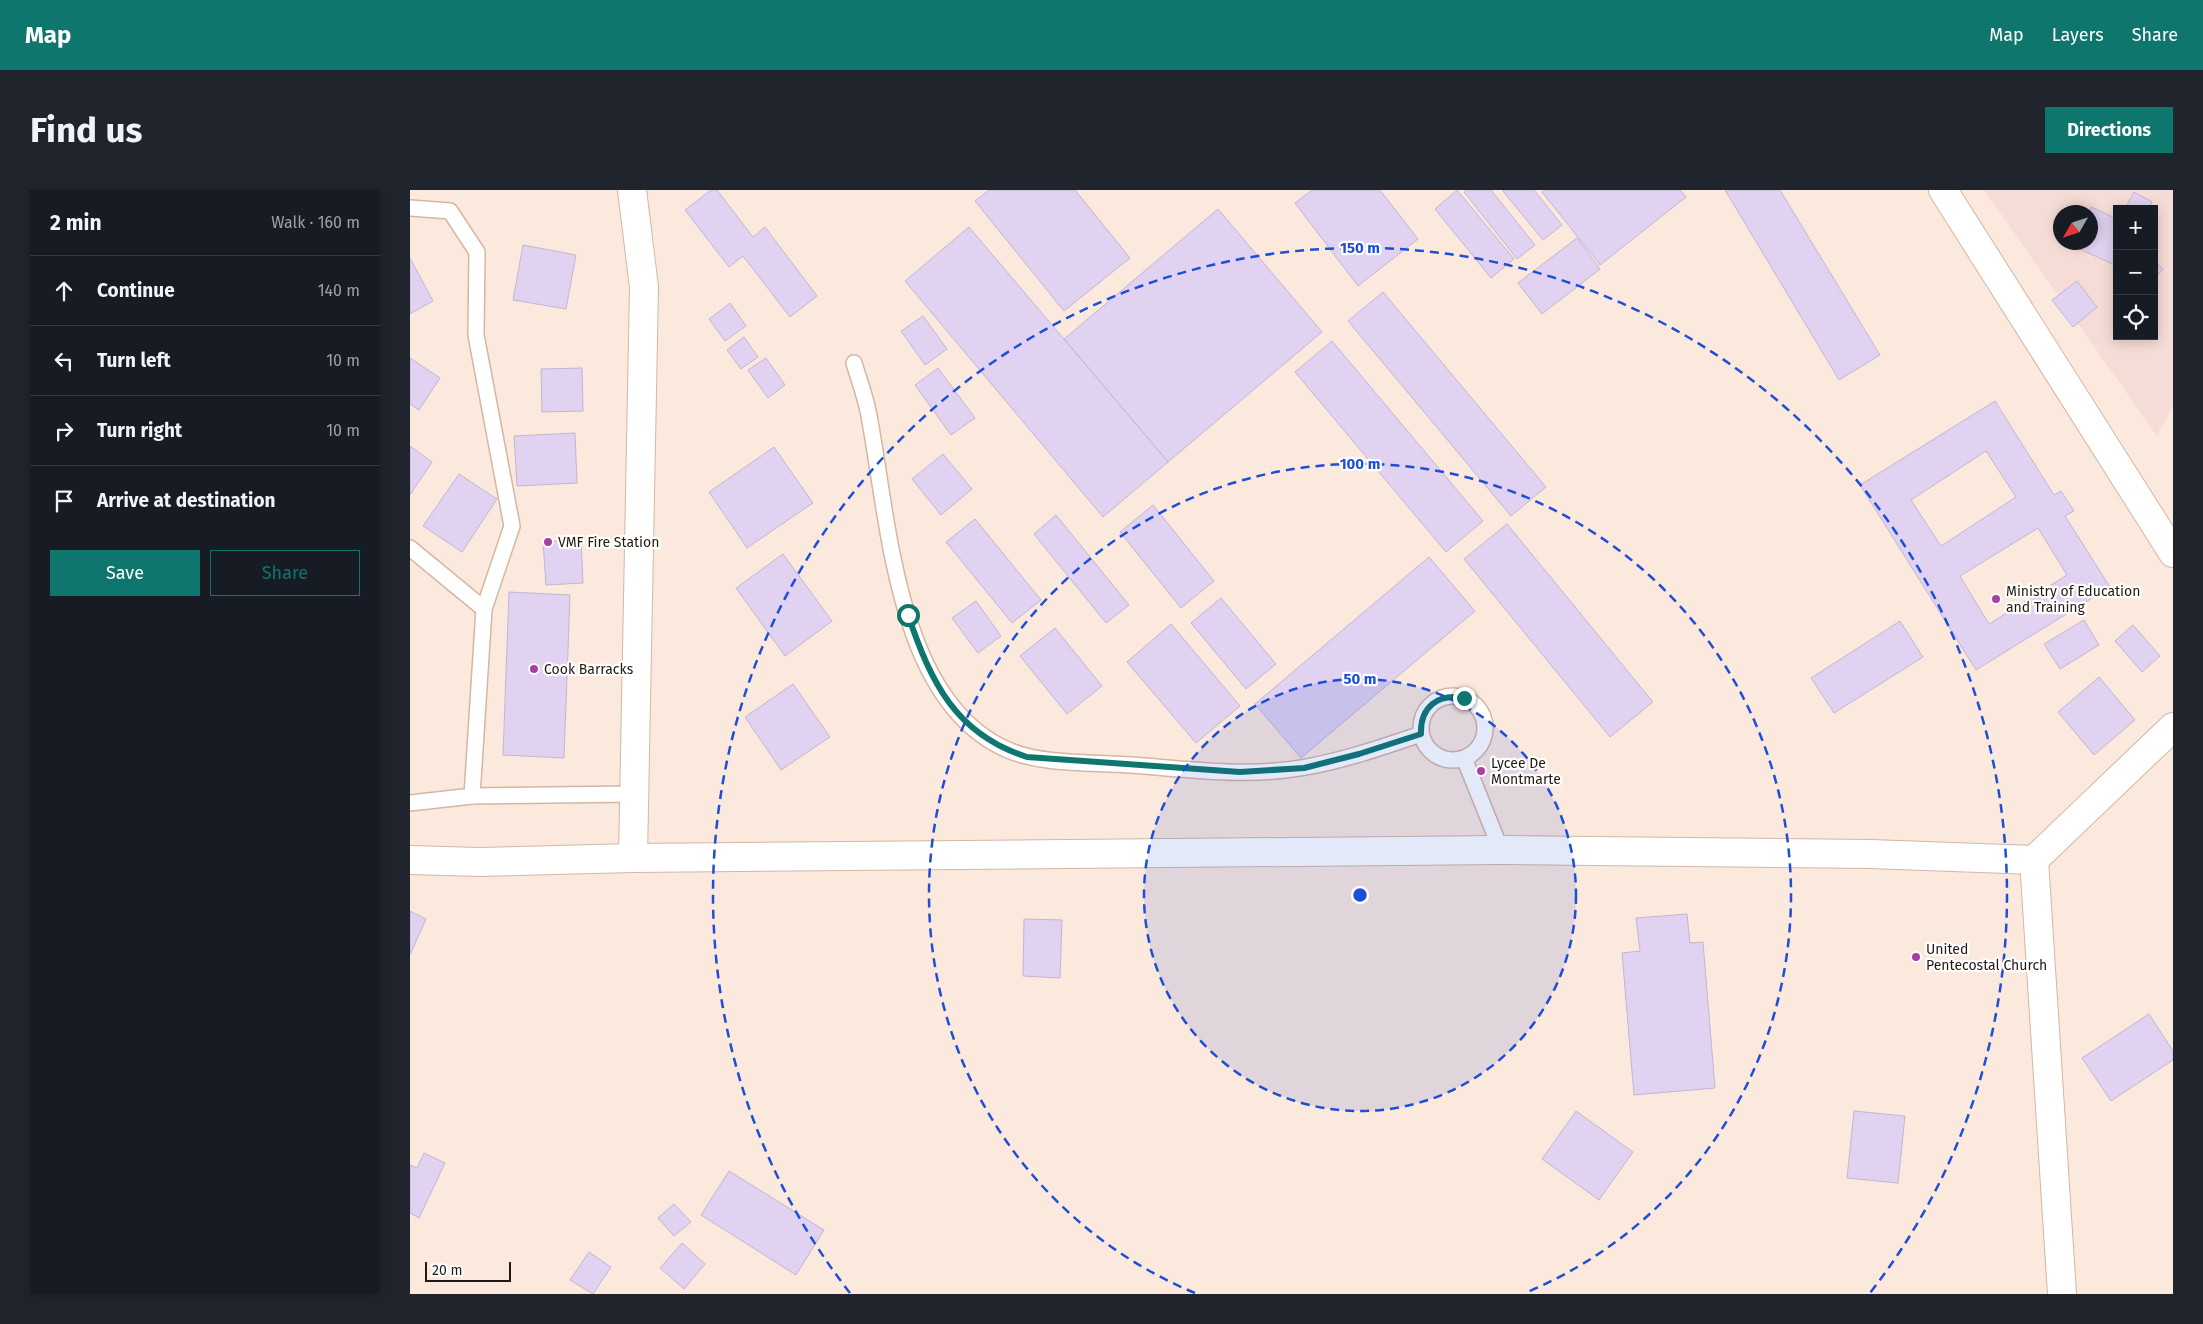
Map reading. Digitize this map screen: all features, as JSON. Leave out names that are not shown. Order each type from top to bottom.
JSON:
[{"type":"street","points":[[632,190],[644,288],[633,858]]},
{"type":"street","points":[[1943,190],[2173,552]]},
{"type":"street","points":[[410,860],[479,862],[633,858],[1501,850],[1871,854],[2034,860],[2173,727]]},
{"type":"street","points":[[2034,860],[2062,1294]]},
{"type":"lane","points":[[410,208],[450,211],[477,252],[476,335],[512,526],[484,609],[472,796]]},
{"type":"lane","points":[[854,363],[869,414],[890,552],[924,661],[955,712],[986,740],[1027,757],[1240,772],[1304,768],[1359,754],[1421,734]]},
{"type":"lane","points":[[410,548],[484,609]]},
{"type":"lane","points":[[1453,696],[1469,701],[1481,712],[1485,723],[1481,745],[1464,758],[1454,760],[1442,759],[1426,745],[1421,734],[1421,723],[1425,712],[1432,703],[1442,697],[1453,696]]},
{"type":"lane","points":[[1464,758],[1501,850]]},
{"type":"lane","points":[[410,804],[472,796],[634,794]]},
{"type":"shaded area","points":[[1984,190],[2173,190],[2173,406],[2157,436]]},
{"type":"building","points":[[711,190],[717,190],[753,237],[765,227],[817,296],[790,317],[743,256],[729,267],[685,210]]},
{"type":"building","points":[[989,190],[1075,190],[1130,258],[1064,311],[975,201]]},
{"type":"building","points":[[1312,190],[1380,190],[1418,239],[1358,286],[1295,203]]},
{"type":"building","points":[[1457,190],[1514,259],[1491,278],[1435,209]]},
{"type":"building","points":[[1466,190],[1491,190],[1535,245],[1517,259],[1464,192]]},
{"type":"building","points":[[1502,190],[1534,190],[1562,225],[1543,240]]},
{"type":"building","points":[[1545,190],[1680,190],[1686,197],[1600,265],[1542,192]]},
{"type":"building","points":[[1725,190],[1780,190],[1880,355],[1839,380]]},
{"type":"building","points":[[2134,192],[2152,202],[2150,205],[2127,205]]},
{"type":"building","points":[[1218,209],[1322,332],[1168,462],[1064,339]]},
{"type":"building","points":[[2098,210],[2113,217],[2113,264],[2082,250],[2098,250]]},
{"type":"building","points":[[969,227],[1168,462],[1103,517],[905,281]]},
{"type":"building","points":[[1577,238],[1600,269],[1542,314],[1518,283]]},
{"type":"building","points":[[523,245],[576,255],[566,309],[513,300]]},
{"type":"building","points":[[410,258],[433,301],[410,314]]},
{"type":"building","points":[[2158,265],[2163,269],[2158,275]]},
{"type":"building","points":[[2077,281],[2097,307],[2073,327],[2052,300]]},
{"type":"building","points":[[1383,292],[1546,487],[1511,516],[1348,321]]},
{"type":"building","points":[[730,303],[746,326],[725,341],[709,319]]},
{"type":"building","points":[[923,316],[947,349],[925,365],[901,331]]},
{"type":"building","points":[[744,337],[758,357],[741,369],[727,350]]},
{"type":"building","points":[[1332,341],[1483,521],[1446,552],[1295,372]]},
{"type":"building","points":[[410,358],[440,378],[419,410],[410,404]]},
{"type":"building","points":[[766,358],[785,385],[768,398],[748,370]]},
{"type":"building","points":[[582,368],[583,411],[542,412],[541,369]]},
{"type":"building","points":[[938,368],[975,418],[951,435],[915,385]]},
{"type":"building","points":[[1995,401],[2054,495],[2061,491],[2074,511],[2065,516],[2110,587],[1976,670],[1860,485]],"holes":[[[1986,451],[2016,497],[1941,546],[1911,500]],[[2038,528],[2067,575],[1989,624],[1960,576]]]},
{"type":"building","points":[[575,433],[577,483],[517,486],[514,436]]},
{"type":"building","points":[[410,446],[432,462],[410,495]]},
{"type":"building","points":[[774,447],[813,503],[747,548],[709,492]]},
{"type":"building","points":[[943,454],[972,489],[941,515],[912,479]]},
{"type":"building","points":[[459,474],[497,499],[462,552],[423,526]]},
{"type":"building","points":[[1153,505],[1214,581],[1181,608],[1120,532]]},
{"type":"building","points":[[1056,515],[1129,605],[1106,623],[1034,534]]},
{"type":"building","points":[[975,519],[1041,600],[1012,623],[946,542]]},
{"type":"building","points":[[1507,524],[1653,702],[1610,737],[1464,559]]},
{"type":"building","points":[[581,540],[583,583],[546,585],[543,542]]},
{"type":"building","points":[[783,554],[832,621],[785,656],[736,588]]},
{"type":"building","points":[[1429,557],[1475,611],[1301,758],[1255,704]]},
{"type":"building","points":[[509,592],[570,595],[564,758],[503,755]]},
{"type":"building","points":[[1221,598],[1276,664],[1246,689],[1191,623]]},
{"type":"building","points":[[976,601],[1001,636],[978,653],[952,618]]},
{"type":"building","points":[[2084,620],[2099,645],[2060,669],[2044,644]]},
{"type":"building","points":[[1900,621],[1923,657],[1834,713],[1811,678]]},
{"type":"building","points":[[1171,624],[1240,706],[1196,743],[1127,662]]},
{"type":"building","points":[[2133,625],[2160,656],[2142,672],[2115,641]]},
{"type":"building","points":[[1055,628],[1102,686],[1067,714],[1020,656]]},
{"type":"building","points":[[2099,677],[2135,720],[2094,755],[2058,712]]},
{"type":"building","points":[[793,684],[830,737],[781,770],[745,717]]},
{"type":"building","points":[[410,911],[426,919],[410,955]]},
{"type":"building","points":[[1687,914],[1690,943],[1703,942],[1715,1088],[1634,1095],[1622,953],[1640,951],[1636,918]]},
{"type":"building","points":[[1024,919],[1062,920],[1060,978],[1023,976]]},
{"type":"building","points":[[2149,1014],[2173,1051],[2173,1060],[2111,1101],[2082,1058]]},
{"type":"building","points":[[1576,1111],[1633,1152],[1599,1200],[1542,1159]]},
{"type":"building","points":[[1854,1111],[1905,1116],[1898,1183],[1847,1178]]},
{"type":"building","points":[[424,1153],[445,1163],[419,1218],[410,1213],[410,1165],[417,1168]]},
{"type":"building","points":[[729,1171],[824,1230],[796,1275],[701,1215]]},
{"type":"building","points":[[674,1204],[691,1222],[674,1236],[658,1218]]},
{"type":"building","points":[[682,1243],[705,1264],[684,1289],[660,1268]]},
{"type":"building","points":[[589,1252],[611,1267],[593,1294],[570,1280]]},
{"type":"place","name":"VMF Fire Station","points":[[548,542]]},
{"type":"place","name":"Ministry of Education and Training","points":[[1996,599]]},
{"type":"place","name":"Cook Barracks","points":[[534,669]]},
{"type":"place","name":"Lycee De Montmarte","points":[[1481,771]]},
{"type":"place","name":"United Pentecostal Church","points":[[1916,957]]},
{"type":"route","points":[[908,615],[924,661],[955,712],[986,740],[1027,757],[1240,772],[1304,768],[1359,754],[1421,734],[1421,723],[1425,712],[1432,703],[1442,697],[1464,698]]}]
